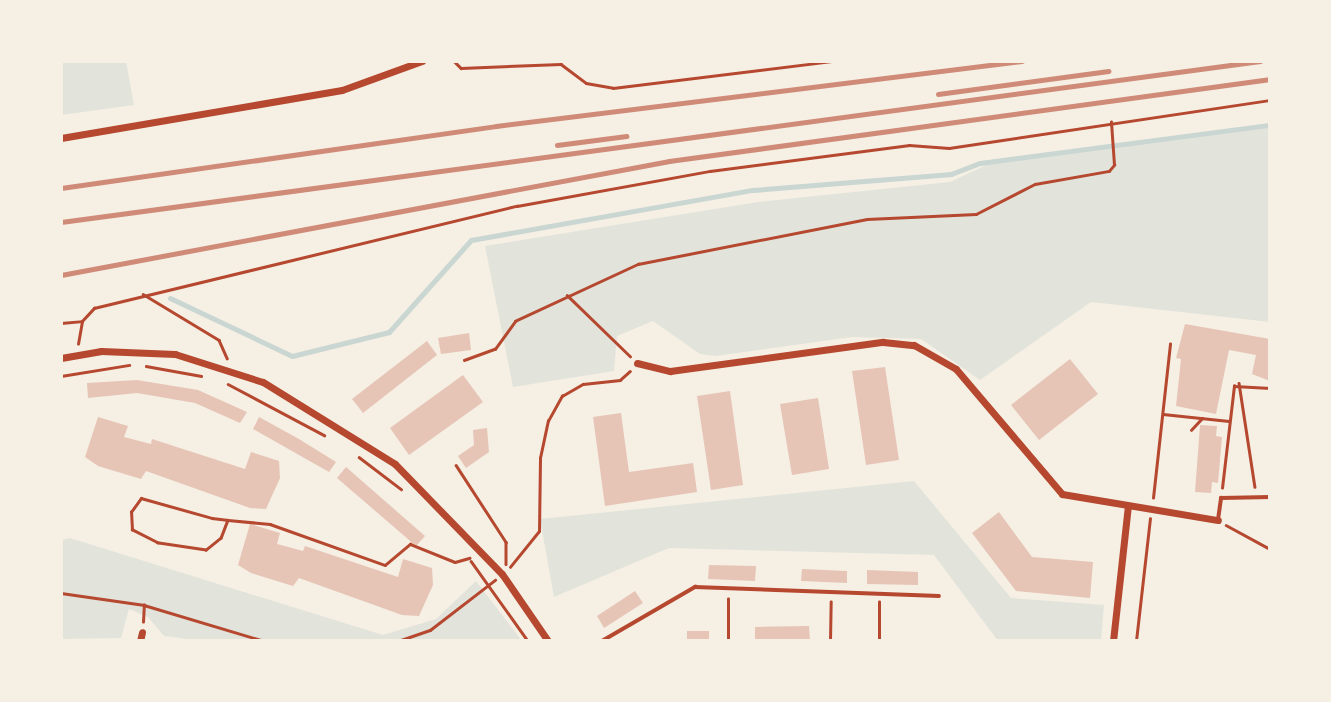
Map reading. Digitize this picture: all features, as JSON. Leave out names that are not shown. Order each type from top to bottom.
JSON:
[{"type":"street","points":[[61,138],[342,90],[422,61]]},
{"type":"street","points":[[638,363],[670,371],[883,342],[914,345],[956,369],[1062,494],[1218,520]]},
{"type":"street","points":[[61,358],[77,354],[175,354],[232,369],[395,464],[502,573],[548,641]]},
{"type":"street","points":[[1113,641],[1128,506]]},
{"type":"lane","points":[[1218,520],[1221,498],[1270,497]]},
{"type":"lane","points":[[602,641],[672,596],[695,587],[939,596]]},
{"type":"path","points":[[454,61],[461,68],[561,64],[586,83],[613,88],[833,61]]},
{"type":"path","points":[[77,354],[82,321],[94,308],[517,206],[710,170],[909,145],[949,148],[1270,100]]},
{"type":"path","points":[[464,360],[495,349],[515,321],[638,264],[867,219],[976,214],[1035,184],[1109,170],[1114,165],[1111,122]]},
{"type":"path","points":[[143,295],[219,340],[232,369]]},
{"type":"path","points":[[398,641],[429,630],[525,555],[539,531],[540,458],[548,421],[562,396],[583,384],[620,380],[638,363],[567,295]]},
{"type":"path","points":[[61,323],[82,321]]},
{"type":"path","points":[[1136,641],[1170,344]]},
{"type":"path","points":[[61,376],[134,365],[212,379]]},
{"type":"path","points":[[224,383],[328,438]]},
{"type":"path","points":[[1239,383],[1270,388]]},
{"type":"path","points":[[1221,498],[1228,421],[1239,383]]},
{"type":"path","points":[[1239,383],[1257,498]]},
{"type":"path","points":[[1163,414],[1228,421]]},
{"type":"path","points":[[1191,430],[1202,418]]},
{"type":"path","points":[[351,451],[405,492]]},
{"type":"path","points":[[456,465],[506,542],[502,573]]},
{"type":"path","points":[[228,520],[206,550],[149,539],[132,530],[131,512],[141,498],[228,520],[302,532],[331,549],[354,550],[385,565],[410,544],[455,562],[469,558]]},
{"type":"path","points":[[1218,520],[1270,549]]},
{"type":"path","points":[[463,549],[528,641]]},
{"type":"path","points":[[727,641],[728,588]]},
{"type":"path","points":[[830,641],[831,592]]},
{"type":"path","points":[[61,593],[144,605],[264,641]]},
{"type":"path","points":[[879,594],[879,641]]},
{"type":"path","points":[[141,636],[144,605]]},
{"type":"shaded area","points":[[61,61],[126,61],[134,105],[61,115]]},
{"type":"shaded area","points":[[1270,127],[1270,322],[1091,302],[980,380],[921,339],[852,337],[716,356],[700,354],[653,321],[617,336],[614,371],[513,387],[485,246],[758,202],[950,182],[993,162]]},
{"type":"shaded area","points":[[914,481],[1011,598],[1104,605],[1101,641],[998,641],[934,555],[669,548],[554,597],[540,519]]},
{"type":"shaded area","points":[[70,538],[383,635],[436,619],[476,581],[522,641],[202,641],[164,636],[148,617],[129,609],[121,638],[61,639],[61,540]]},
{"type":"building","points":[[1185,324],[1270,339],[1270,381],[1252,374],[1256,355],[1229,350],[1216,414],[1176,406],[1181,359],[1176,358]]},
{"type":"building","points":[[469,333],[471,350],[441,354],[438,338]]},
{"type":"building","points":[[427,341],[437,355],[363,413],[352,399]]},
{"type":"building","points":[[1070,359],[1098,394],[1039,440],[1011,405]]},
{"type":"building","points":[[885,367],[899,460],[866,465],[852,371]]},
{"type":"building","points":[[463,375],[483,402],[409,455],[390,428]]},
{"type":"building","points":[[137,380],[198,390],[247,412],[240,423],[195,403],[137,393],[88,398],[87,383]]},
{"type":"building","points":[[730,391],[743,485],[711,490],[697,396]]},
{"type":"building","points":[[818,398],[829,469],[792,475],[780,404]]},
{"type":"building","points":[[621,413],[629,472],[693,463],[697,492],[605,506],[593,417]]},
{"type":"building","points":[[98,417],[128,426],[124,437],[151,444],[152,439],[245,469],[251,452],[279,461],[280,478],[266,509],[250,508],[146,471],[141,479],[98,466],[85,457]]},
{"type":"building","points":[[259,417],[336,462],[329,472],[253,429]]},
{"type":"building","points":[[1200,425],[1217,426],[1216,436],[1222,437],[1218,483],[1212,482],[1211,493],[1195,492]]},
{"type":"building","points":[[487,428],[489,452],[466,468],[458,456],[474,445],[473,430]]},
{"type":"building","points":[[346,467],[425,536],[416,546],[337,478]]},
{"type":"building","points":[[999,512],[1032,557],[1093,562],[1090,598],[1016,591],[972,533]]},
{"type":"building","points":[[250,524],[280,533],[277,544],[303,551],[305,546],[398,577],[403,559],[432,568],[433,585],[419,616],[402,615],[299,578],[293,586],[251,573],[238,565]]},
{"type":"building","points":[[709,565],[756,566],[755,581],[708,579]]},
{"type":"building","points":[[802,569],[847,571],[847,583],[801,581]]},
{"type":"building","points":[[867,570],[918,572],[918,585],[867,584]]},
{"type":"building","points":[[635,591],[643,603],[604,628],[597,616]]},
{"type":"building","points":[[809,626],[810,641],[755,641],[755,627]]},
{"type":"building","points":[[687,631],[709,631],[709,641],[687,641]]},
{"type":"waterway","points":[[170,298],[292,356],[389,332],[471,240],[753,190],[951,174],[980,163],[1270,125]]},
{"type":"railway","points":[[61,188],[496,126],[1022,61]]},
{"type":"railway","points":[[61,222],[1260,61]]},
{"type":"railway","points":[[938,94],[1108,71]]},
{"type":"railway","points":[[61,275],[669,161],[1270,79]]},
{"type":"railway","points":[[557,145],[626,136]]}]
